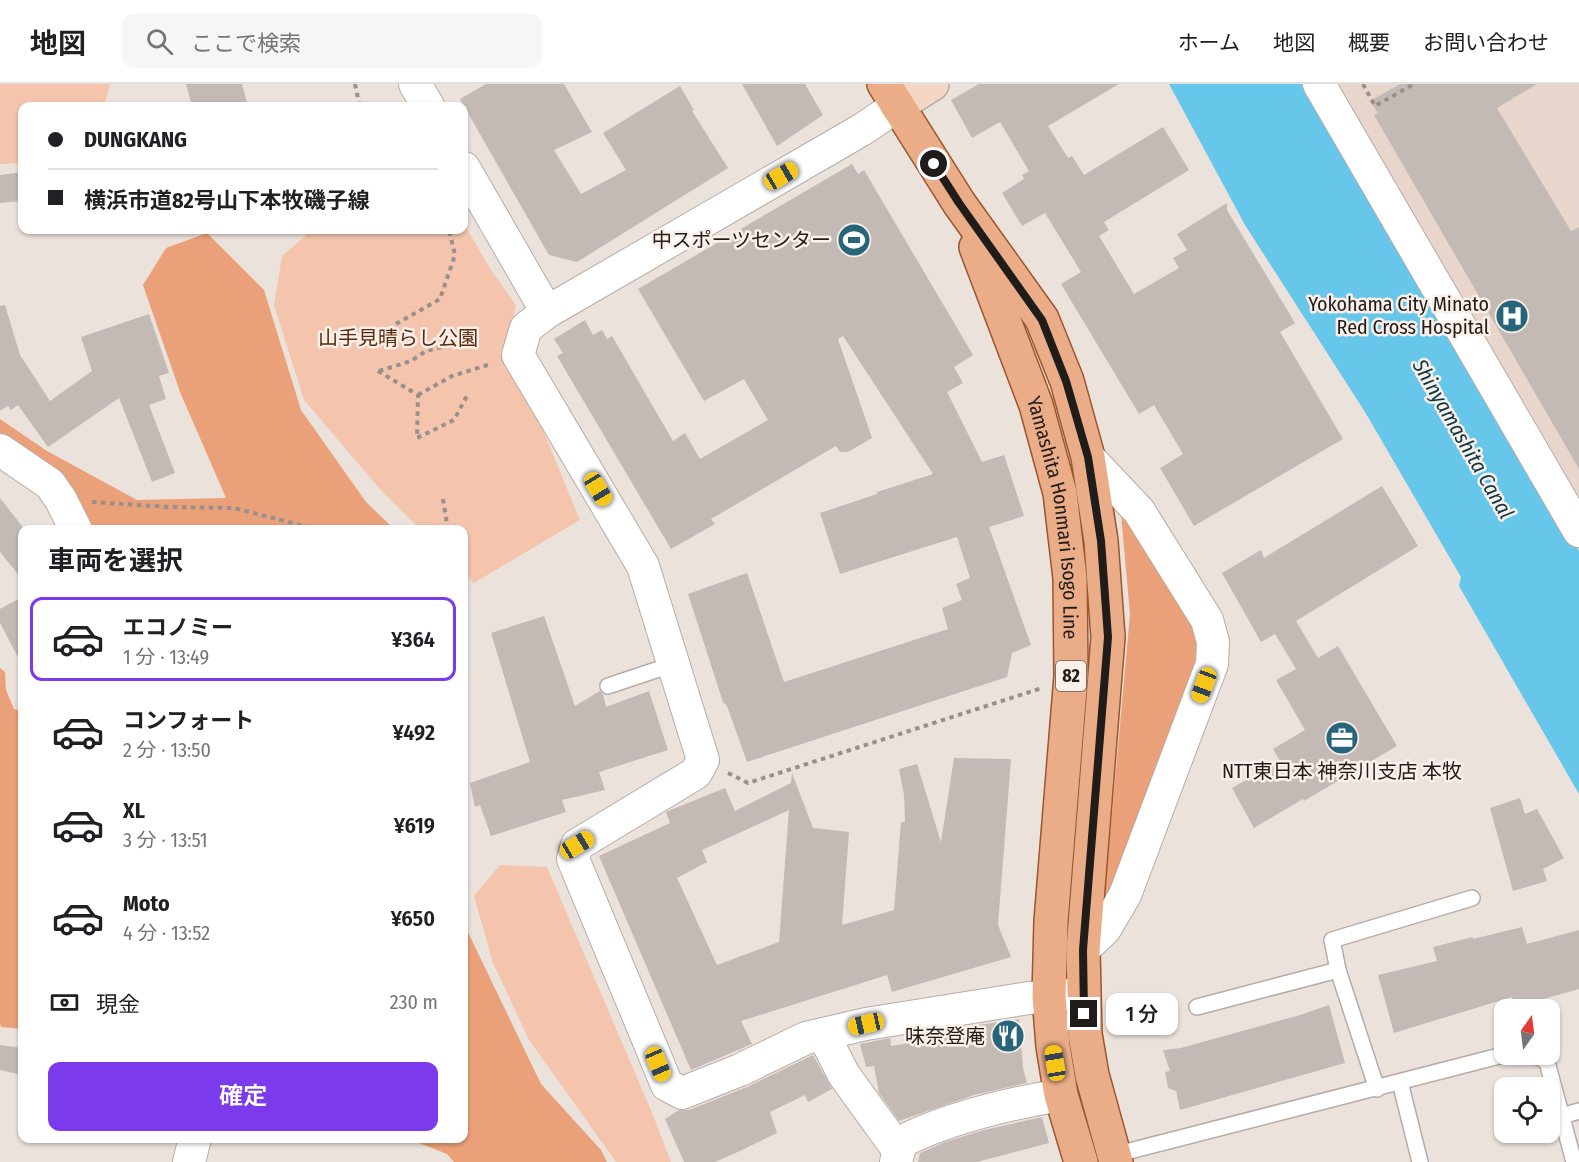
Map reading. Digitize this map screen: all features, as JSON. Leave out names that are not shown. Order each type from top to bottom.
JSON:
[{"type":"main road","name":"Yamashita Honmari Isogo Line","points":[[891,95],[959,203],[1036,405],[1060,494],[1070,578],[1071,676],[1051,921],[1049,996],[1053,1046],[1061,1095],[1081,1162]]},
{"type":"main road","name":"82","points":[[959,203],[1042,320],[1066,381],[1088,457],[1101,541],[1108,637],[1083,950],[1083,994],[1085,1034],[1092,1075],[1115,1158]]},
{"type":"street","points":[[415,84],[426,102]]},
{"type":"street","points":[[932,84],[891,95],[863,129],[548,312],[526,328],[518,355],[643,566],[703,760],[696,773],[577,845],[573,859],[667,1085],[682,1093],[740,1070],[806,1038],[866,1024],[1029,998],[1083,994]]},
{"type":"street","points":[[1319,84],[1579,531]]},
{"type":"street","points":[[468,175],[548,312]]},
{"type":"street","points":[[0,450],[50,484],[74,525]]},
{"type":"street","points":[[1083,950],[1105,929],[1125,895],[1212,664],[1213,642],[1207,620],[1139,512],[1088,457]]},
{"type":"street","points":[[823,1034],[844,1075],[898,1156]]},
{"type":"street","points":[[898,1156],[901,1142],[919,1133],[959,1119],[1061,1095]]},
{"type":"street","points":[[189,1162],[194,1143]]},
{"type":"lane","points":[[608,686],[674,664]]},
{"type":"lane","points":[[1377,1089],[1338,970],[1332,940],[1472,898]]},
{"type":"lane","points":[[1197,1007],[1338,970]]},
{"type":"lane","points":[[1115,1158],[1494,1057]]},
{"type":"lane","points":[[1548,1065],[1574,1162]]},
{"type":"lane","points":[[1400,1082],[1420,1162]]},
{"type":"lane","points":[[1562,1116],[1579,1111]]},
{"type":"path","points":[[355,84],[359,102]]},
{"type":"path","points":[[1363,84],[1375,106],[1414,84]]},
{"type":"path","points":[[396,324],[440,298],[456,255],[450,234]]},
{"type":"path","points":[[418,395],[378,371],[411,361],[426,351],[446,346]]},
{"type":"path","points":[[418,395],[452,376],[518,355]]},
{"type":"path","points":[[418,395],[417,438],[454,420],[468,394]]},
{"type":"path","points":[[443,499],[447,525]]},
{"type":"path","points":[[61,500],[169,507],[234,507],[301,525]]},
{"type":"path","points":[[703,760],[748,783],[1049,686]]},
{"type":"shaded area","name":"Yokohama City Minato Red Cross Hospital","points":[[1311,84],[1579,84],[1579,548]]},
{"type":"shaded area","points":[[208,234],[264,290],[301,410],[366,502],[390,525],[90,525],[80,505],[0,434],[0,419],[47,451],[137,500],[226,498],[180,392],[143,285],[166,248]]},
{"type":"shaded area","points":[[1119,492],[1205,630],[1203,672],[1109,900],[1104,903],[1130,614]]},
{"type":"shaded area","points":[[0,668],[5,672],[6,690],[14,709],[18,710],[18,1029],[1,1027]]},
{"type":"shaded area","points":[[468,932],[541,1084],[601,1150],[607,1162],[454,1162],[447,1154],[419,1143],[468,1143]]},
{"type":"green space","points":[[0,84],[110,84],[105,102],[18,102],[18,163],[0,164]]},
{"type":"green space","name":"山手見晴らし公園","points":[[468,231],[491,270],[516,305],[507,343],[580,520],[474,583],[468,577],[468,525],[416,525],[379,488],[304,400],[274,305],[282,256],[307,234],[468,234]]},
{"type":"green space","points":[[500,865],[547,867],[671,1162],[616,1162],[529,1040],[493,963],[474,896]]},
{"type":"water","name":"Shinyamashita Canal","points":[[1169,84],[1308,84],[1579,551],[1579,794],[1459,586],[1461,577],[1365,412],[1245,225]]},
{"type":"building","points":[[186,84],[242,84],[247,102],[191,102]]},
{"type":"building","points":[[486,84],[564,84],[592,132],[554,150],[581,194],[626,170],[603,133],[680,86],[694,110],[692,111],[728,168],[577,262],[549,255],[468,113],[468,102],[462,102],[460,99]]},
{"type":"building","points":[[742,84],[805,84],[823,115],[777,146]]},
{"type":"building","points":[[979,84],[1119,84],[1048,126],[1068,158],[1072,156],[1084,175],[1163,127],[1189,170],[1104,222],[1109,230],[1099,236],[1134,294],[1179,268],[1173,258],[1187,250],[1177,234],[1227,203],[1227,210],[1295,323],[1280,332],[1343,439],[1194,526],[1160,468],[1183,454],[1154,405],[1139,414],[1061,284],[1081,272],[1045,213],[1022,226],[1002,193],[1024,179],[1022,175],[1029,171],[1000,122],[972,138],[951,100]]},
{"type":"building","points":[[1400,84],[1537,84],[1497,108],[1571,231],[1579,227],[1579,469],[1374,115],[1378,113],[1370,101]]},
{"type":"building","points":[[852,164],[858,174],[864,170],[973,355],[954,367],[963,383],[947,392],[982,462],[1004,455],[1024,516],[989,527],[1031,645],[1012,653],[1007,677],[747,762],[727,706],[723,702],[688,594],[747,573],[784,682],[948,629],[942,608],[962,600],[956,584],[970,578],[957,537],[840,574],[820,513],[933,474],[843,336],[838,339],[872,438],[848,452],[840,452],[836,446],[711,519],[715,524],[671,549],[557,356],[563,353],[554,339],[585,320],[593,335],[602,330],[607,339],[612,336],[673,441],[685,433],[700,459],[768,420],[744,379],[704,401],[638,289]]},
{"type":"building","points":[[18,173],[18,201],[0,203],[0,175]]},
{"type":"building","points":[[5,305],[20,355],[50,401],[92,371],[81,337],[149,314],[169,373],[159,376],[166,399],[149,405],[175,473],[152,482],[119,398],[48,447],[18,405],[11,410],[8,406],[0,411],[0,306]]},
{"type":"building","points":[[1382,486],[1418,546],[1296,621],[1318,658],[1338,646],[1397,746],[1254,828],[1232,788],[1280,761],[1273,749],[1305,730],[1276,680],[1296,669],[1275,634],[1261,642],[1222,573],[1261,550],[1264,558]]},
{"type":"building","points":[[0,498],[21,525],[18,525],[18,574],[0,552]]},
{"type":"building","points":[[18,599],[18,657],[0,623],[0,609]]},
{"type":"building","points":[[544,616],[575,706],[600,691],[606,707],[649,691],[668,750],[599,772],[605,790],[562,800],[566,812],[491,836],[480,805],[475,807],[470,783],[530,762],[491,633]]},
{"type":"building","points":[[954,758],[1011,759],[998,925],[1011,957],[892,992],[887,975],[741,1021],[752,1044],[691,1070],[599,856],[670,823],[666,812],[668,811],[725,788],[735,811],[791,783],[792,773],[813,828],[849,832],[842,925],[894,910],[901,822],[905,822],[904,795],[899,769],[917,764],[941,842]],"holes":[[[789,810],[779,942],[717,965],[677,878],[707,862],[702,850]]]},
{"type":"building","points":[[1520,798],[1525,814],[1537,809],[1564,858],[1543,869],[1547,881],[1513,891],[1490,808]]},
{"type":"building","points":[[1522,927],[1527,944],[1579,930],[1579,989],[1543,999],[1513,999],[1512,997],[1494,999],[1494,1002],[1394,1033],[1378,975],[1437,961],[1433,947],[1473,937],[1473,939]]},
{"type":"building","points":[[1329,1005],[1345,1063],[1180,1110],[1176,1091],[1168,1088],[1165,1072],[1170,1071],[1163,1050],[1181,1048]]},
{"type":"building","points":[[1019,1019],[1023,1068],[1027,1083],[974,1095],[899,1121],[879,1093],[874,1066],[866,1067],[860,1044],[890,1038],[891,1046],[938,1038],[936,1031]]},
{"type":"building","points":[[0,1045],[18,1047],[18,1074],[0,1070]]},
{"type":"building","points":[[813,1055],[832,1089],[808,1102],[805,1095],[770,1112],[777,1133],[715,1162],[684,1162],[665,1119],[679,1110],[689,1110],[747,1087]]},
{"type":"building","points":[[1042,1117],[1049,1143],[977,1162],[918,1162],[920,1153],[945,1142],[984,1130]]},
{"type":"place","name":"中スポーツセンター","points":[[854,240]]},
{"type":"place","name":"Yokohama City Minato Red Cross Hospital","points":[[1512,316]]},
{"type":"place","name":"NTT東日本 神奈川支店 本牧","points":[[1342,738]]},
{"type":"place","name":"味奈登庵","points":[[1008,1036]]},
{"type":"route","points":[[934,164],[1042,320],[1066,381],[1088,457],[1101,541],[1108,637],[1083,950],[1084,1014]]}]
